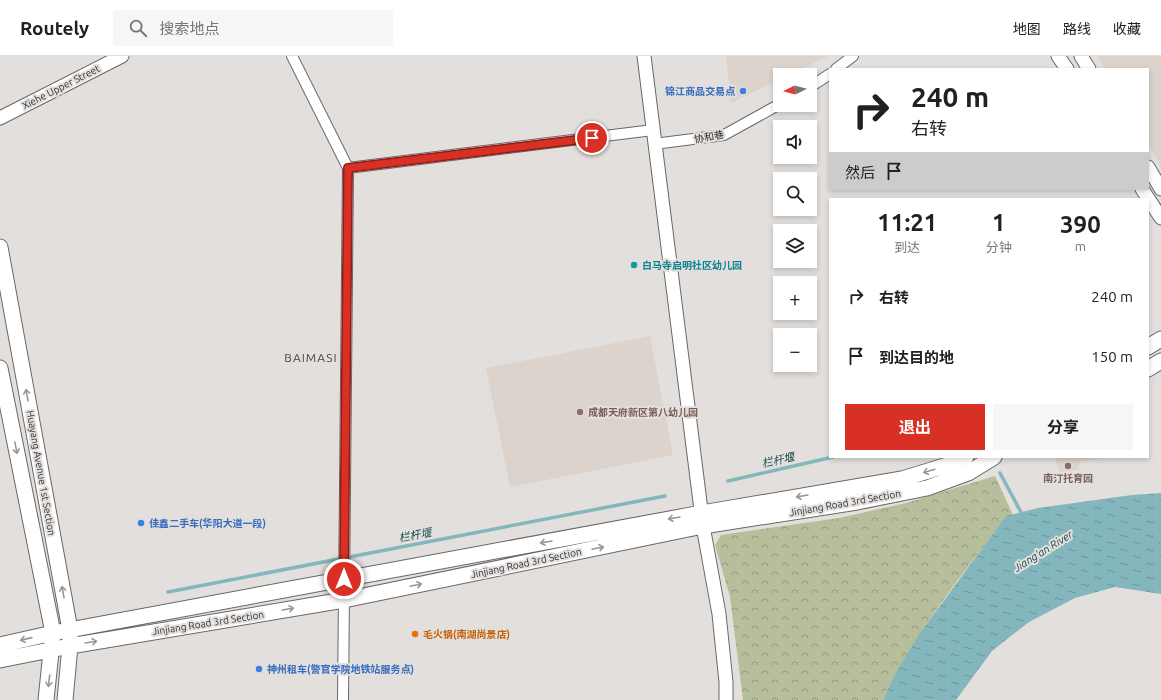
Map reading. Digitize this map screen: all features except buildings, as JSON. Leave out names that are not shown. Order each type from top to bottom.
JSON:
[{"type":"main road","name":"Huayang Avenue 1st Section","points":[[0,247],[70,630],[65,700]]},
{"type":"main road","points":[[1149,346],[1161,339]]},
{"type":"main road","points":[[1149,368],[1161,362]]},
{"type":"main road","name":"Huayang Avenue 1st Section","points":[[0,368],[53,633],[46,700]]},
{"type":"main road","name":"Jinjiang Road 3rd Section","points":[[0,660],[52,649],[344,600],[702,520],[902,479],[954,463],[964,458]]},
{"type":"main road","name":"Jinjiang Road 3rd Section","points":[[0,645],[53,633],[344,579],[702,520],[857,502],[927,488],[968,473],[992,458]]},
{"type":"street","name":"Xiehe Upper Street","points":[[0,118],[122,56]]},
{"type":"street","points":[[292,56],[348,168],[344,700]]},
{"type":"street","points":[[644,56],[652,130],[702,520],[719,614],[726,682],[726,700]]},
{"type":"street","points":[[837,68],[853,56]]},
{"type":"street","points":[[1058,56],[1065,68]]},
{"type":"street","points":[[1081,56],[1088,68]]},
{"type":"street","points":[[817,82],[829,75]]},
{"type":"street","name":"协和巷","points":[[654,144],[724,135],[773,108]]},
{"type":"street","points":[[348,168],[652,130]]},
{"type":"street","points":[[1149,170],[1161,189]]},
{"type":"street","points":[[1149,200],[1161,218]]},
{"type":"shaded area","name":"锦江商品交易点","points":[[726,56],[828,56],[803,68],[773,68],[773,82],[731,103]]},
{"type":"shaded area","points":[[1097,56],[1161,56],[1161,167],[1149,146],[1149,68],[1104,68]]},
{"type":"shaded area","name":"成都天府新区第八幼儿园","points":[[650,336],[673,455],[510,487],[486,368]]},
{"type":"shaded area","name":"南汀托育园","points":[[1055,458],[1102,458],[1079,462],[1078,469],[1060,473]]},
{"type":"green space","points":[[995,476],[1013,515],[1006,517],[940,605],[909,651],[883,700],[743,700],[730,597],[715,545],[721,535],[839,518],[906,503]]},
{"type":"water","name":"Jiang'an River","points":[[1161,493],[1161,594],[1115,587],[1075,598],[1029,622],[992,651],[956,700],[883,700],[896,672],[920,633],[1006,516],[1038,508],[1132,495]]},
{"type":"waterway","name":"栏杆堰","points":[[728,481],[829,458]]},
{"type":"waterway","name":"栏杆堰","points":[[1000,473],[1023,516]]},
{"type":"waterway","name":"栏杆堰","points":[[168,592],[665,496]]},
{"type":"place","name":"锦江商品交易点","points":[[743,91]]},
{"type":"place","name":"白马寺启明社区幼儿园","points":[[634,265]]},
{"type":"place","name":"成都天府新区第八幼儿园","points":[[580,412]]},
{"type":"place","name":"南汀托育园","points":[[1068,466]]},
{"type":"place","name":"佳鑫二手车(华阳大道一段)","points":[[141,523]]},
{"type":"place","name":"毛火锅(南湖尚景店)","points":[[415,634]]},
{"type":"place","name":"神州租车(警官学院地铁站服务点)","points":[[259,669]]},
{"type":"district","name":"BAIMASI","points":[[311,357]]},
{"type":"route","points":[[344,579],[348,168],[592,138]]}]
